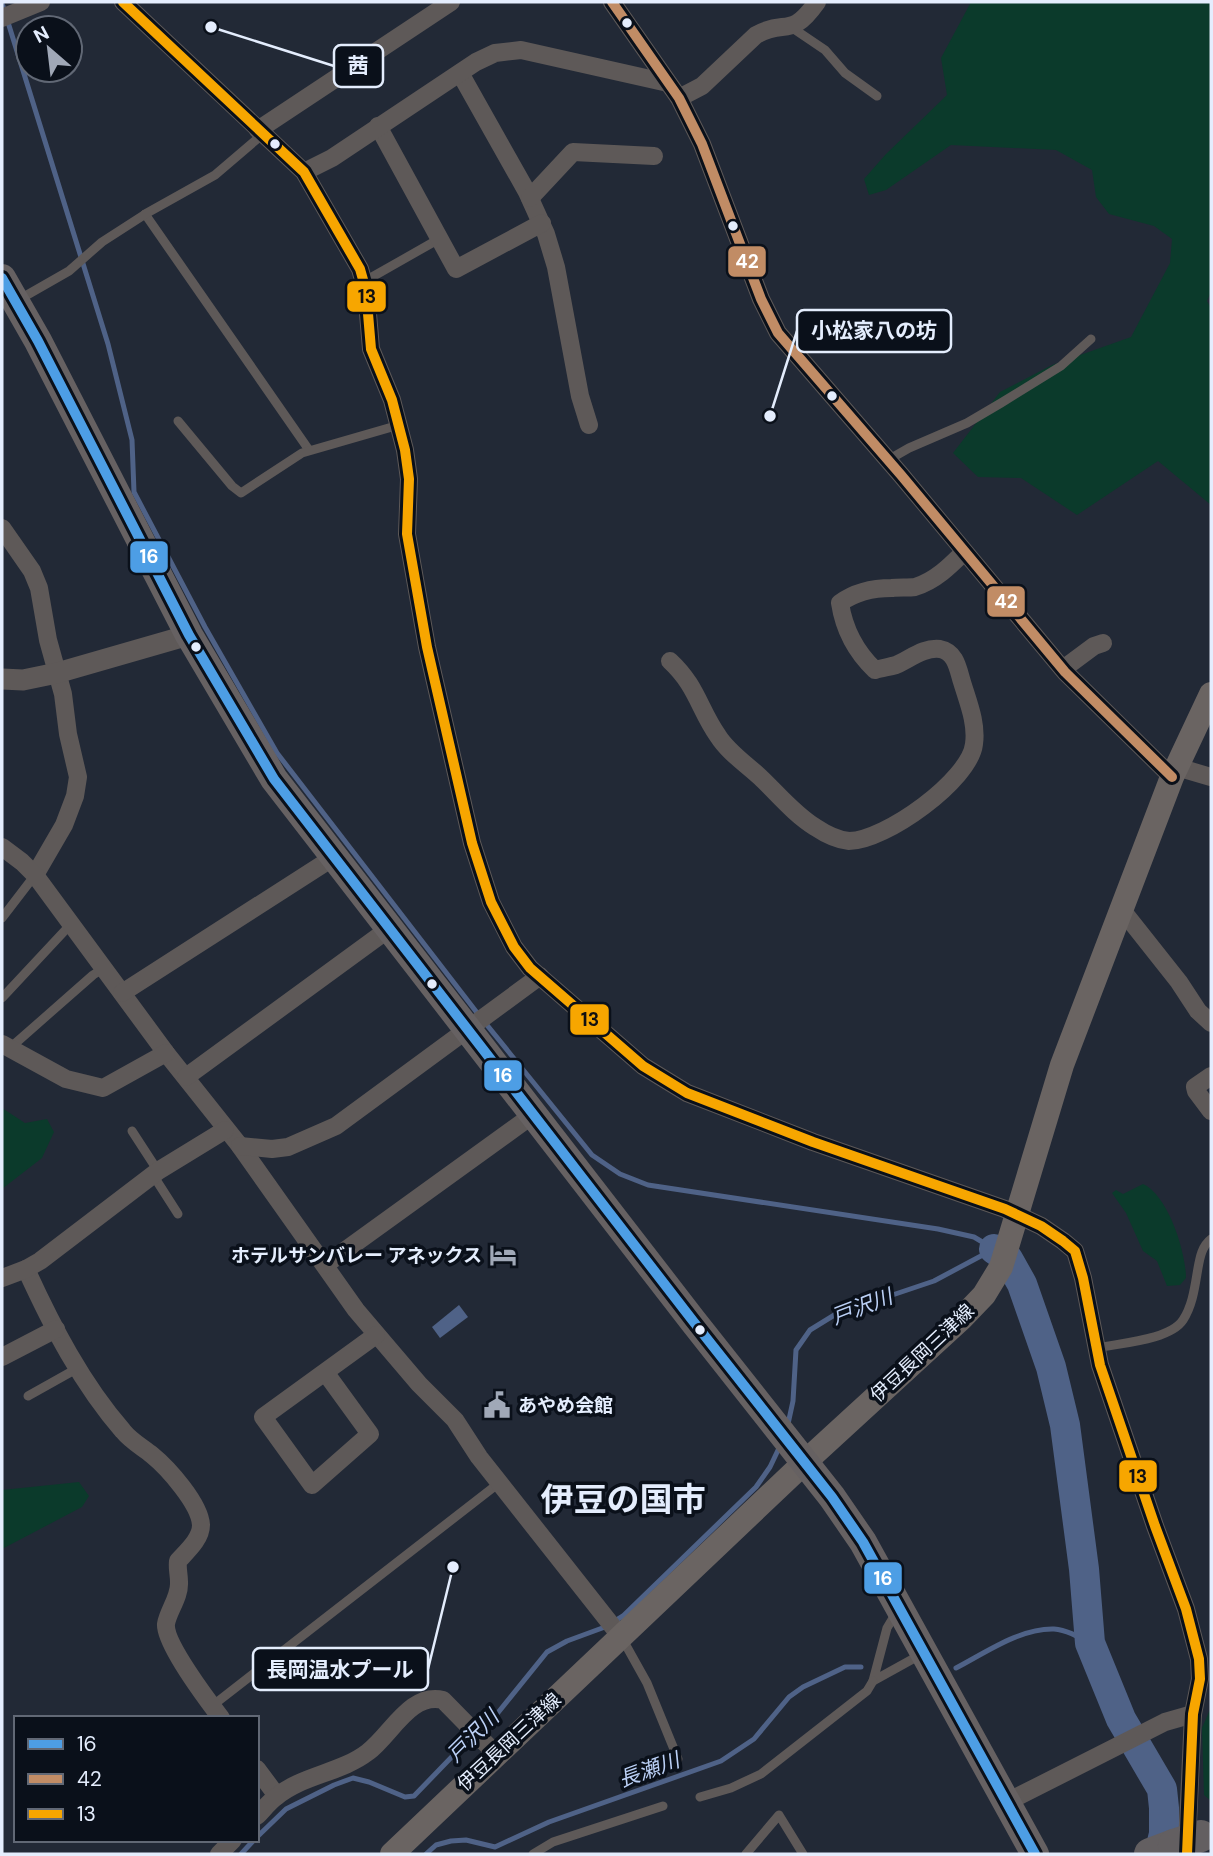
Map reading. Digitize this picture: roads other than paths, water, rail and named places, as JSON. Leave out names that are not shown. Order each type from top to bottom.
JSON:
[{"type":"highway","points":[[9,290],[38,341],[189,635],[267,768],[390,928],[477,1022],[534,1114],[805,1462],[863,1542],[1035,1854]]},
{"type":"main road","name":"伊豆長岡三津線","points":[[392,1854],[984,1295],[1001,1267],[1062,1065],[1175,772],[1211,694]]},
{"type":"street","points":[[2,18],[41,2]]},
{"type":"street","points":[[123,2],[304,172],[365,281],[371,349],[392,400],[409,479],[407,534],[416,594],[472,843],[491,902],[514,947],[540,976],[643,1066],[687,1093],[813,1142],[1017,1214],[1063,1241],[1074,1251],[1083,1278],[1097,1348],[1122,1432],[1186,1609],[1199,1659],[1200,1679],[1193,1714],[1188,1847]]},
{"type":"street","points":[[261,132],[450,2]]},
{"type":"street","points":[[612,2],[673,90],[702,144],[761,299],[778,333],[1063,669],[1175,772],[1211,777]]},
{"type":"street","points":[[304,172],[332,158],[460,73],[495,53],[521,50],[673,90],[702,86],[756,36],[762,32],[791,27],[804,20],[817,2]]},
{"type":"street","points":[[460,73],[542,223],[556,267],[580,396],[589,425]]},
{"type":"street","points":[[378,126],[456,269],[542,223]]},
{"type":"street","points":[[530,198],[573,152],[654,156]]},
{"type":"street","points":[[2,528],[37,581],[63,694],[68,734],[78,777],[75,796],[64,825],[36,875]]},
{"type":"street","points":[[670,661],[690,683],[717,736],[806,820],[835,838],[850,841],[877,834],[922,808],[964,765],[974,746],[973,719],[954,657],[943,649],[927,649],[895,665],[875,670],[863,659],[851,639],[842,621],[840,603],[852,594],[885,588],[913,587],[932,580],[964,552]]},
{"type":"street","points":[[2,679],[23,680],[57,673],[189,635]]},
{"type":"street","points":[[1063,669],[1085,651],[1103,643]]},
{"type":"street","points":[[2,848],[36,875],[166,1054],[240,1146],[340,1290],[376,1335],[455,1420],[499,1483],[621,1637]]},
{"type":"street","points":[[122,993],[334,857]]},
{"type":"street","points":[[1122,910],[1171,971],[1198,1011],[1211,1023]]},
{"type":"street","points":[[186,1077],[390,928]]},
{"type":"street","points":[[240,1146],[272,1149],[288,1147],[336,1126],[540,976]]},
{"type":"street","points":[[6,1046],[66,1079],[103,1088],[166,1054]]},
{"type":"street","points":[[1211,1076],[1195,1087],[1211,1111]]},
{"type":"street","points":[[325,1265],[534,1114]]},
{"type":"street","points":[[2,1278],[26,1269],[156,1173],[225,1130]]},
{"type":"street","points":[[26,1269],[78,1368],[124,1433],[169,1472],[197,1513],[201,1525],[198,1537],[178,1561],[180,1583],[166,1623],[177,1654],[216,1712]]},
{"type":"street","points":[[2,1357],[56,1329]]},
{"type":"street","points":[[325,1372],[370,1434],[312,1485],[263,1417],[325,1372],[376,1335]]},
{"type":"street","points":[[259,1814],[277,1796],[369,1752],[422,1700],[443,1700],[496,1754]]},
{"type":"street","points":[[1007,1802],[1165,1722],[1193,1714]]},
{"type":"street","points":[[259,1772],[277,1796]]},
{"type":"lane","points":[[791,27],[825,50],[848,76],[877,96]]},
{"type":"lane","points":[[9,290],[69,271],[102,242],[145,214],[215,175],[261,132]]},
{"type":"lane","points":[[145,214],[309,450]]},
{"type":"lane","points":[[365,281],[439,239]]},
{"type":"lane","points":[[888,460],[967,423],[1001,403],[1061,366],[1091,339]]},
{"type":"lane","points":[[178,421],[232,486],[241,493],[293,457],[309,450],[399,425]]},
{"type":"lane","points":[[2,918],[36,875]]},
{"type":"lane","points":[[2,998],[71,924]]},
{"type":"lane","points":[[6,1046],[104,968]]},
{"type":"lane","points":[[132,1131],[178,1214]]},
{"type":"lane","points":[[1097,1348],[1163,1334],[1174,1329],[1183,1320],[1192,1300],[1201,1253],[1211,1239]]},
{"type":"lane","points":[[28,1396],[78,1368]]},
{"type":"lane","points":[[216,1712],[499,1483]]},
{"type":"lane","points":[[700,1797],[731,1788],[761,1774],[867,1691],[873,1681],[887,1628],[900,1608]]},
{"type":"lane","points":[[621,1637],[647,1683],[678,1759]]},
{"type":"lane","points":[[873,1681],[924,1652]]},
{"type":"lane","points":[[533,1854],[562,1838],[663,1806]]},
{"type":"lane","points":[[746,1854],[779,1815],[803,1854]]},
{"type":"water","points":[[459,1305],[468,1317],[440,1338],[432,1327]]},
{"type":"waterway","points":[[2,3],[108,344],[132,440],[134,492],[205,627],[277,753],[478,1014],[592,1155],[620,1174],[648,1185],[938,1229],[974,1237],[994,1249]]},
{"type":"waterway","name":"戸沢川","points":[[788,1424],[793,1401],[796,1350],[810,1330],[836,1314],[934,1281],[994,1249]]},
{"type":"waterway","name":"戸沢川","points":[[994,1249],[1008,1259],[1022,1284],[1051,1367],[1065,1425],[1084,1569],[1090,1643],[1121,1719],[1162,1789],[1164,1834],[1159,1854]]},
{"type":"waterway","name":"戸沢川","points":[[259,1835],[286,1809],[353,1778],[405,1797],[414,1796],[469,1739],[484,1730],[547,1652],[567,1641],[605,1627],[623,1616],[756,1487],[780,1446]]},
{"type":"waterway","name":"長瀬川","points":[[956,1668],[1016,1637],[1041,1630],[1064,1631],[1090,1643]]},
{"type":"waterway","name":"長瀬川","points":[[426,1854],[436,1845],[451,1841],[466,1840],[495,1847],[549,1822],[721,1761],[754,1739],[789,1697],[803,1687],[845,1667],[861,1667]]},
{"type":"waterway","name":"戸沢川","points":[[241,1854],[252,1842]]},
{"type":"place","name":"茜","points":[[211,27]]},
{"type":"place","name":"小松家八の坊","points":[[770,416]]},
{"type":"place","name":"ホテルサンバレー アネックス","points":[[503,1255]]},
{"type":"place","name":"あやめ会館","points":[[497,1405]]},
{"type":"place","name":"長岡温水プール","points":[[453,1567]]},
{"type":"district","name":"伊豆の国市","points":[[623,1499]]}]
